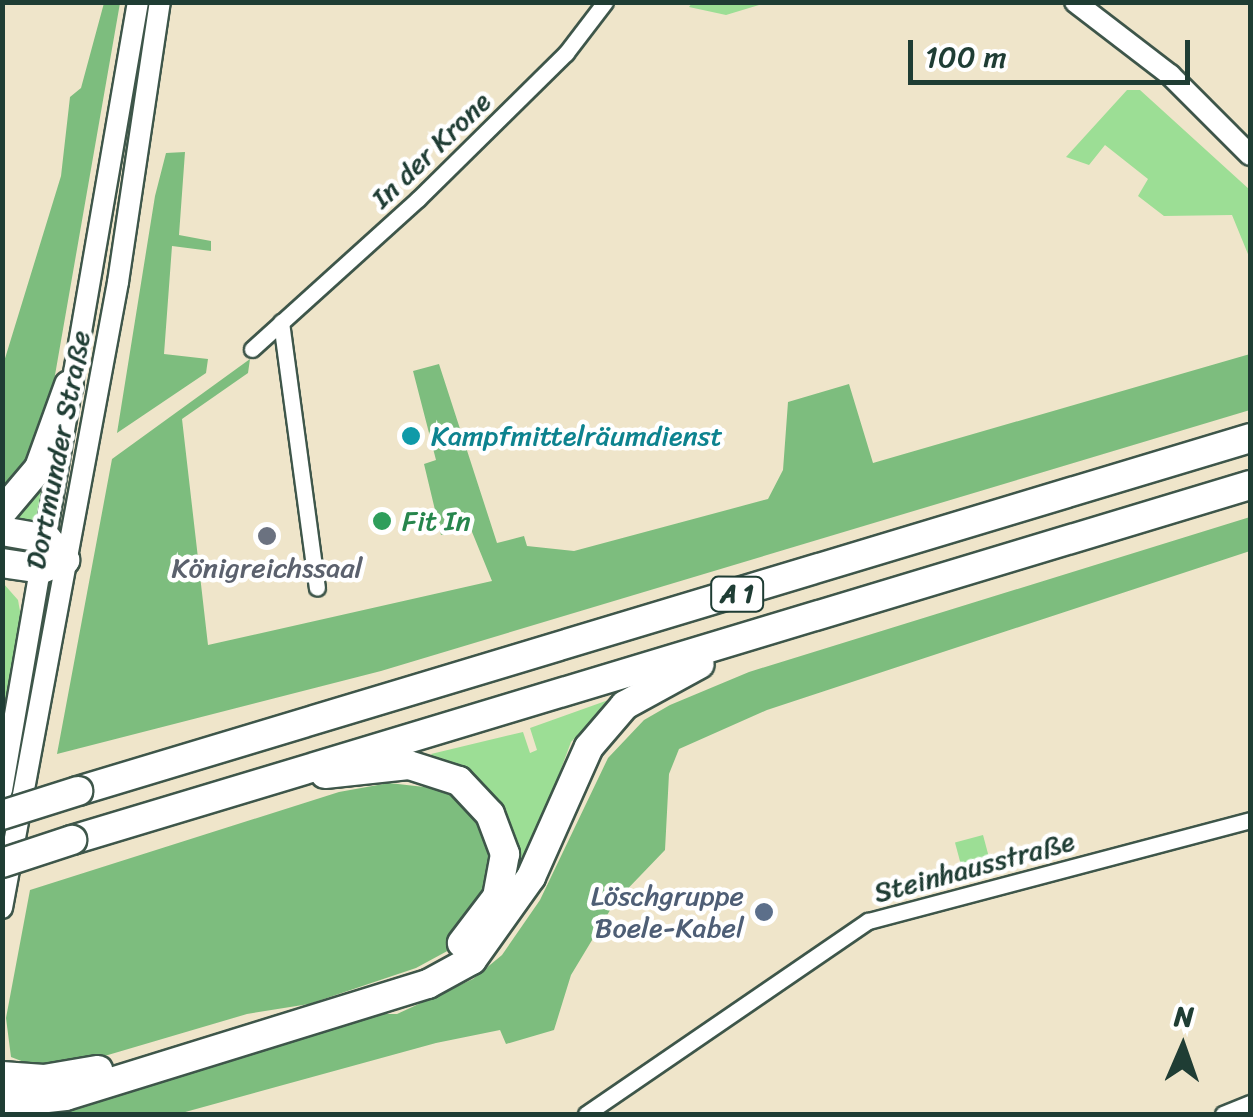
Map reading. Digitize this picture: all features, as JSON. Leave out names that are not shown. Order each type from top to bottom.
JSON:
[{"type":"highway","points":[[2,512],[39,468],[69,385]]},
{"type":"highway","name":"A 1","points":[[2,814],[1250,438]]},
{"type":"highway","name":"A 1","points":[[2,863],[259,782],[1250,486]]},
{"type":"highway","points":[[2,531],[51,556]]},
{"type":"highway","points":[[2,563],[51,556]]},
{"type":"highway","points":[[2,1102],[29,1109],[428,984],[472,960],[530,877],[588,747],[625,705],[678,671],[928,582]]},
{"type":"highway","points":[[2,1076],[84,1074],[418,974],[478,927],[498,897],[505,854],[490,814],[459,780],[408,765],[259,782]]},
{"type":"main road","name":"Dortmunder Straße","points":[[2,908],[51,556],[69,385],[138,2]]},
{"type":"main road","name":"Dortmunder Straße","points":[[2,790],[51,556],[118,282],[160,2]]},
{"type":"main road","points":[[1075,2],[1170,75],[1250,155]]},
{"type":"street","name":"In der Krone","points":[[252,348],[418,199],[566,52],[605,2]]},
{"type":"street","points":[[281,322],[317,588]]},
{"type":"street","name":"Steinhausstraße","points":[[586,1114],[645,1079],[828,942],[868,921],[1250,820]]},
{"type":"street","points":[[1222,1114],[1250,1104]]},
{"type":"green space","points":[[692,2],[766,3],[726,15],[689,7]]},
{"type":"green space","points":[[104,3],[120,3],[51,398],[31,463],[3,499],[3,365],[61,176],[70,97],[81,88]]},
{"type":"green space","points":[[1127,90],[1140,90],[1250,190],[1250,259],[1232,215],[1164,216],[1138,196],[1148,179],[1105,145],[1089,165],[1066,157]]},
{"type":"green space","points":[[185,152],[179,235],[211,241],[211,251],[172,246],[164,354],[208,359],[206,373],[117,433],[155,196],[166,153]]},
{"type":"green space","points":[[1250,354],[1250,410],[381,671],[57,754],[112,459],[250,359],[248,373],[182,419],[208,645],[492,581],[470,527],[441,535],[424,464],[436,460],[413,371],[439,364],[497,543],[524,536],[527,546],[574,551],[768,499],[783,470],[788,402],[849,384],[873,463]]},
{"type":"green space","points":[[48,482],[40,525],[6,519],[15,509]]},
{"type":"green space","points":[[1250,517],[1250,551],[767,710],[679,749],[669,774],[665,850],[615,902],[571,975],[554,1030],[506,1044],[500,1030],[436,1043],[178,1114],[41,1114],[368,1014],[397,1014],[473,979],[502,955],[540,900],[608,758],[644,720],[670,705],[749,672]]},
{"type":"green space","points":[[3,583],[18,600],[23,628],[3,741]]},
{"type":"green space","points":[[614,698],[571,742],[521,877],[514,877],[431,754],[523,732],[530,753],[537,750],[530,728]]},
{"type":"green space","points":[[389,783],[442,789],[459,799],[487,832],[495,875],[451,949],[416,968],[309,1004],[247,1014],[74,1065],[37,1067],[11,1057],[6,1018],[30,890],[339,792]]},
{"type":"green space","points":[[983,835],[993,872],[965,879],[955,843]]},
{"type":"place","name":"Kampfmittelräumdienst","points":[[411,436]]},
{"type":"place","name":"Fit In","points":[[382,521]]},
{"type":"place","name":"Königreichssaal","points":[[267,536]]},
{"type":"place","name":"Löschgruppe Boele-Kabel","points":[[764,912]]}]
